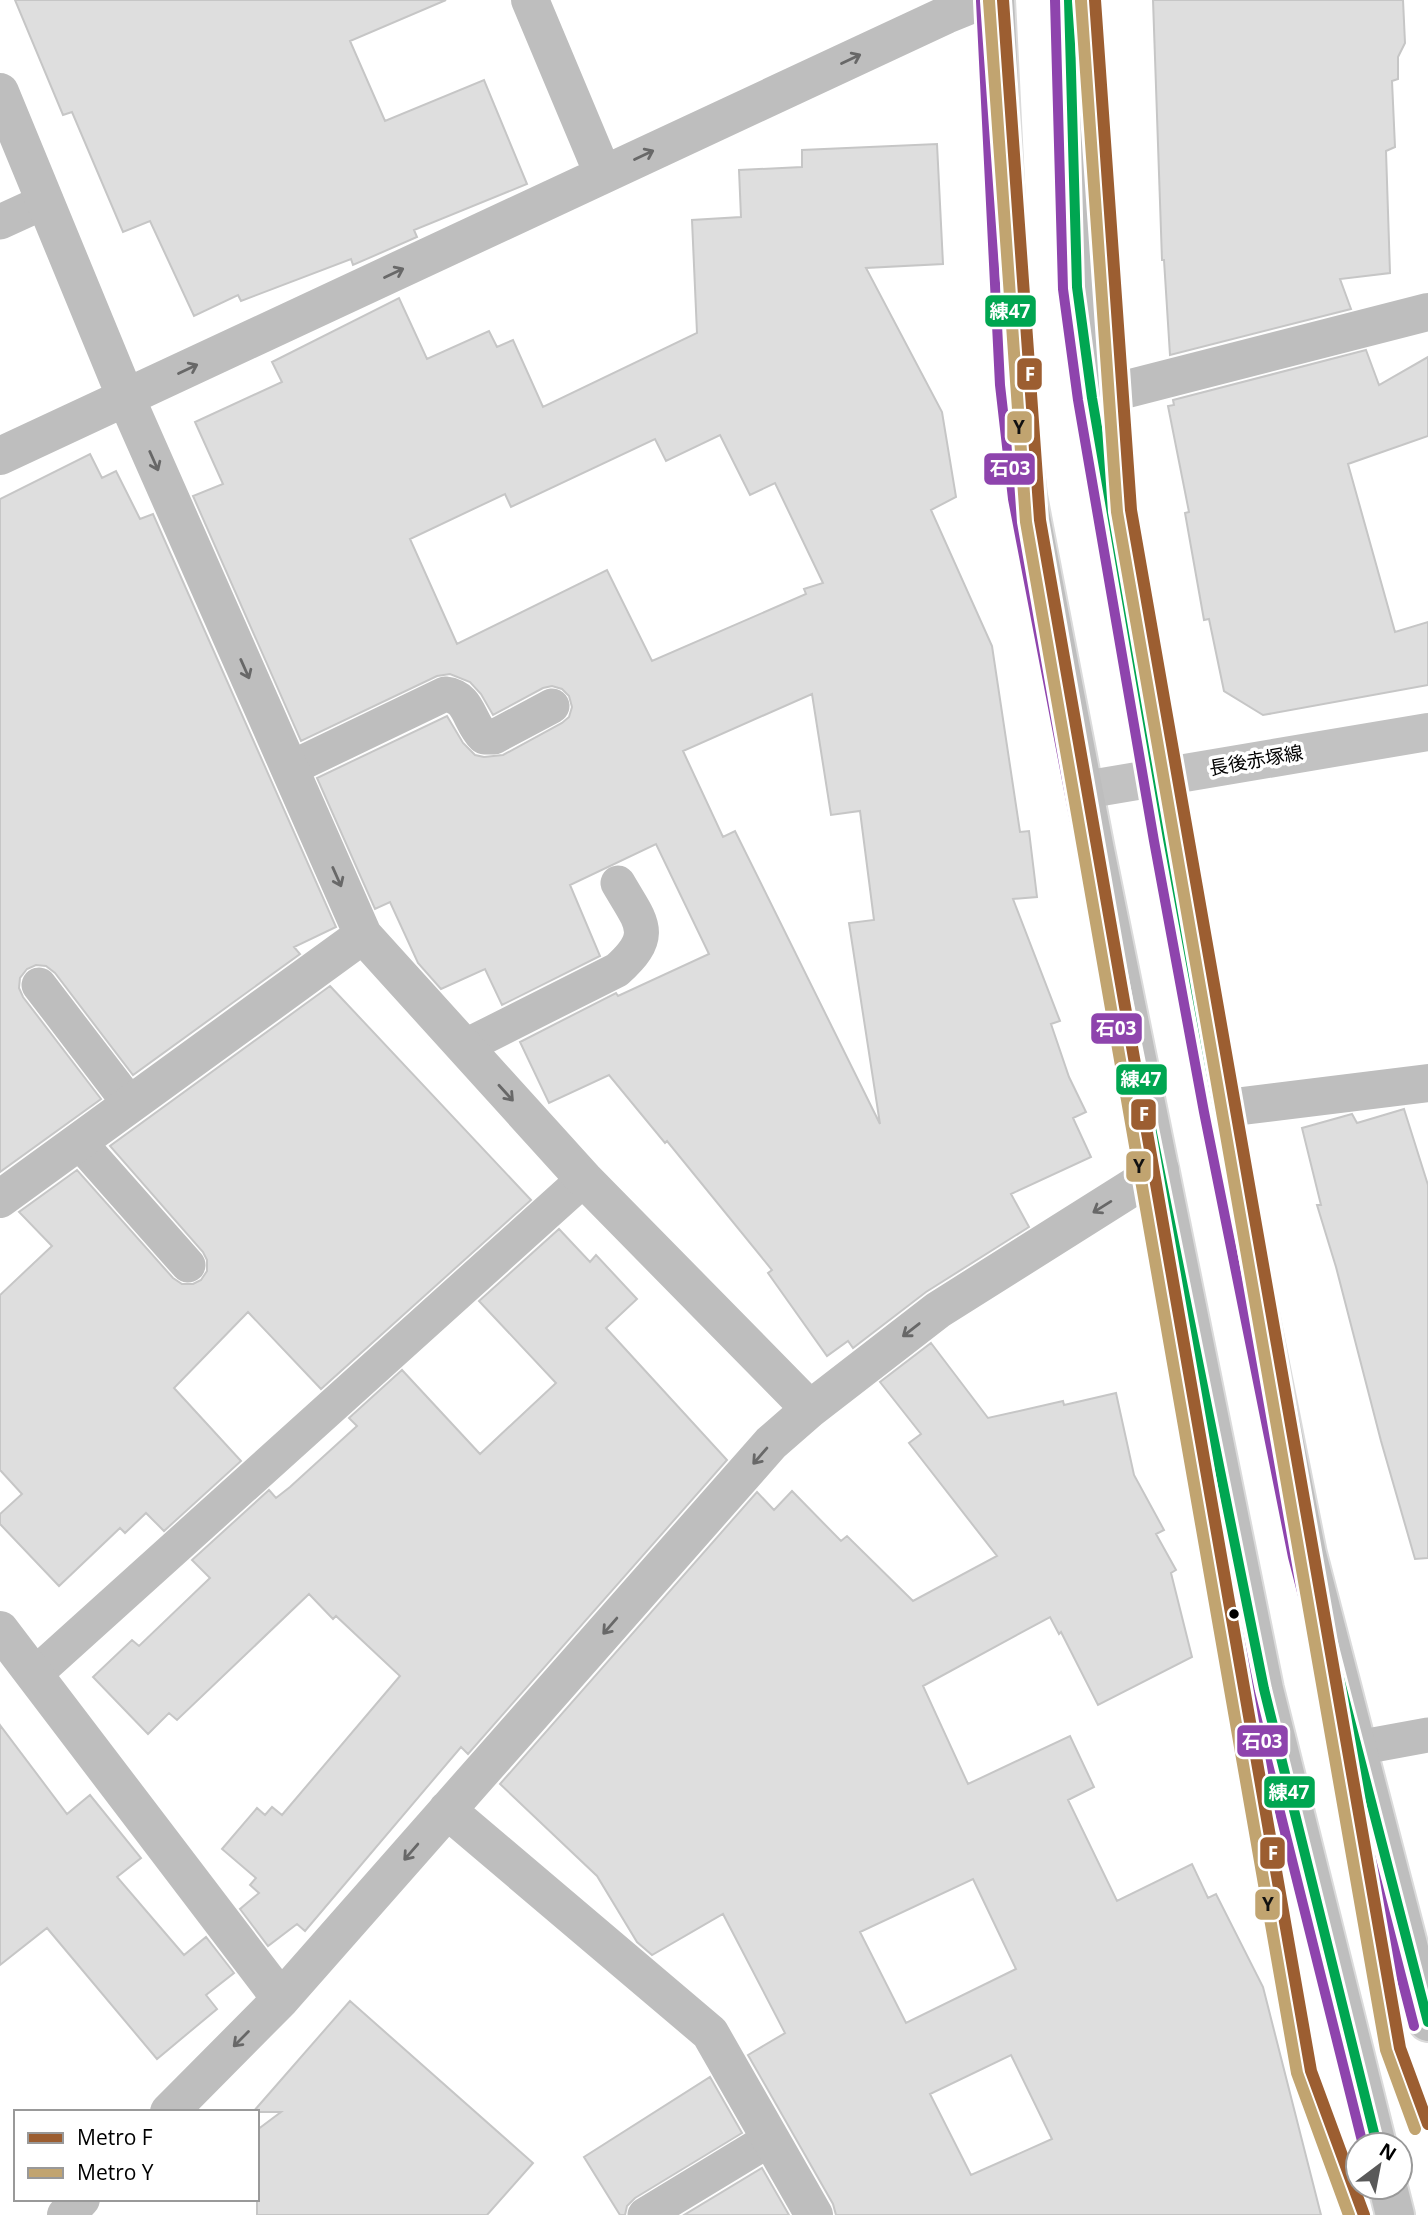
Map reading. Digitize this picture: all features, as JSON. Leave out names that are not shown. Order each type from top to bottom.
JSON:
[{"type":"main road","points":[[530,0],[603,174]]},
{"type":"main road","points":[[0,456],[946,15],[984,0]]},
{"type":"main road","points":[[995,0],[1014,384],[1027,496],[1264,1689],[1374,2131]]},
{"type":"main road","points":[[1069,0],[1077,287],[1092,398],[1157,777],[1219,1110],[1307,1554],[1428,2022]]},
{"type":"main road","points":[[2,103],[46,201],[126,398],[363,935],[584,1179],[810,1409]]},
{"type":"main road","points":[[1092,398],[1428,312]]},
{"type":"main road","name":"長後赤塚線","points":[[1084,790],[1428,732]]},
{"type":"main road","points":[[0,1199],[363,935]]},
{"type":"main road","points":[[1219,1110],[1428,1083]]},
{"type":"main road","points":[[171,2110],[281,1999],[771,1443],[810,1409],[938,1310],[1160,1170]]},
{"type":"main road","points":[[0,1630],[281,1999]]},
{"type":"main road","points":[[447,1810],[710,2033],[814,2215]]},
{"type":"main road","points":[[66,2215],[79,2201]]},
{"type":"lane","points":[[0,222],[46,201]]},
{"type":"lane","points":[[289,769],[445,694],[457,695],[478,732],[484,737],[494,737],[552,706]]},
{"type":"lane","points":[[464,1047],[617,970],[630,958],[639,947],[643,936],[639,920],[618,883]]},
{"type":"lane","points":[[39,985],[130,1104]]},
{"type":"lane","points":[[79,1142],[188,1265]]},
{"type":"lane","points":[[34,1675],[584,1179]]},
{"type":"lane","points":[[1357,1748],[1428,1735]]},
{"type":"lane","points":[[645,2215],[770,2139]]},
{"type":"building","points":[[15,0],[446,0],[350,41],[385,121],[484,80],[527,184],[414,230],[417,237],[353,265],[351,259],[241,301],[238,295],[194,316],[150,221],[123,232],[72,112],[63,115]]},
{"type":"building","points":[[1153,0],[1403,0],[1405,43],[1398,57],[1398,79],[1392,81],[1395,147],[1386,151],[1390,273],[1340,279],[1351,309],[1170,355],[1162,260]]},
{"type":"building","points":[[937,144],[943,264],[866,268],[942,412],[956,497],[931,510],[992,646],[1020,832],[1029,831],[1037,897],[1013,899],[1060,1021],[1051,1024],[1069,1077],[1086,1112],[1073,1118],[1091,1157],[1011,1194],[1029,1227],[926,1292],[853,1348],[848,1341],[827,1356],[768,1273],[772,1270],[667,1141],[665,1143],[609,1075],[549,1103],[520,1042],[616,993],[618,996],[709,954],[656,844],[570,885],[600,956],[502,1005],[485,969],[441,989],[418,963],[390,902],[375,909],[317,778],[447,716],[463,743],[475,755],[503,755],[569,717],[572,707],[569,696],[562,689],[552,686],[543,688],[493,715],[481,694],[470,682],[450,674],[437,676],[301,741],[193,496],[223,484],[195,422],[282,382],[272,362],[399,298],[427,359],[489,331],[497,347],[513,340],[543,407],[697,333],[692,220],[741,217],[739,170],[802,167],[802,150]],"holes":[[[720,435],[750,495],[775,483],[823,583],[804,589],[806,594],[652,661],[607,570],[457,644],[410,539],[505,494],[511,507],[655,439],[666,461]],[[812,694],[831,815],[860,811],[874,920],[849,923],[880,1124],[735,831],[723,837],[683,751]]]},
{"type":"building","points":[[1366,350],[1379,385],[1428,357],[1428,436],[1348,464],[1395,632],[1428,622],[1428,685],[1263,715],[1224,691],[1209,619],[1204,620],[1185,513],[1189,512],[1168,406],[1174,405],[1173,400]]},
{"type":"building","points":[[90,454],[102,478],[116,471],[140,519],[153,514],[336,927],[294,947],[300,954],[133,1075],[55,973],[46,966],[36,965],[27,969],[20,978],[19,988],[23,997],[101,1099],[0,1172],[0,499]]},
{"type":"building","points":[[330,986],[531,1200],[321,1389],[248,1312],[174,1388],[241,1461],[164,1531],[146,1513],[125,1533],[120,1528],[59,1586],[0,1524],[0,1514],[22,1494],[0,1470],[0,1295],[52,1246],[19,1212],[77,1170],[173,1278],[182,1284],[193,1284],[201,1280],[207,1271],[207,1260],[203,1252],[110,1146]]},
{"type":"building","points":[[1404,1109],[1428,1185],[1428,1558],[1415,1559],[1317,1205],[1321,1205],[1302,1128],[1352,1114],[1357,1123]]},
{"type":"building","points":[[559,1229],[590,1262],[596,1255],[637,1299],[606,1328],[727,1460],[468,1754],[461,1747],[305,1931],[297,1924],[268,1946],[240,1909],[259,1893],[250,1885],[256,1878],[222,1849],[257,1808],[265,1815],[272,1807],[282,1815],[400,1676],[336,1616],[333,1619],[309,1594],[177,1720],[169,1713],[148,1734],[93,1677],[132,1640],[139,1646],[210,1578],[192,1560],[269,1490],[276,1498],[290,1487],[357,1426],[349,1418],[402,1370],[480,1454],[556,1383],[479,1301]]},
{"type":"building","points":[[931,1343],[988,1418],[1063,1401],[1064,1405],[1116,1393],[1134,1475],[1164,1530],[1156,1534],[1176,1570],[1171,1573],[1192,1657],[1098,1705],[1061,1632],[1059,1634],[1050,1617],[923,1686],[968,1784],[1070,1736],[1094,1787],[1068,1800],[1117,1901],[1192,1864],[1208,1898],[1216,1894],[1263,1987],[1321,2215],[836,2215],[833,2204],[748,2055],[785,2033],[723,1914],[652,1955],[637,1942],[597,1876],[500,1784],[757,1492],[774,1510],[792,1491],[841,1541],[847,1536],[913,1601],[997,1556],[909,1443],[921,1434],[880,1382]],"holes":[[[973,1879],[1016,1969],[906,2023],[860,1932]],[[1011,2055],[1052,2139],[971,2175],[930,2094]]]},
{"type":"building","points":[[0,1725],[67,1814],[90,1795],[141,1858],[117,1877],[184,1955],[206,1937],[234,1973],[206,1995],[217,2009],[157,2059],[47,1928],[0,1965]]},
{"type":"building","points":[[350,2001],[533,2163],[487,2215],[257,2215],[259,2128],[281,2112],[255,2110]]},
{"type":"building","points":[[710,2077],[742,2133],[635,2198],[627,2206],[625,2215],[620,2215],[584,2157]]},
{"type":"building","points":[[762,2168],[789,2215],[684,2215]]},
{"type":"metro line","name":"F","points":[[1003,0],[1040,520],[1311,2071],[1364,2215]]},
{"type":"metro line","name":"F","points":[[1095,0],[1131,510],[1400,2048],[1428,2124]]},
{"type":"metro line","name":"Y","points":[[989,1],[1026,522],[1297,2073],[1349,2215]]},
{"type":"metro line","name":"Y","points":[[1081,1],[1117,512],[1386,2050],[1415,2129]]},
{"type":"transit line","name":"練47","points":[[995,0],[1014,384],[1027,496],[1095,850],[1264,1689],[1374,2131]]},
{"type":"transit line","name":"石03","points":[[1055,0],[1063,289],[1078,400],[1154,841],[1204,1112],[1293,1557],[1414,2026]]},
{"type":"transit line","name":"練47","points":[[1069,0],[1077,287],[1092,398],[1168,839],[1218,1109],[1307,1554],[1428,2022]]},
{"type":"transit line","name":"石03","points":[[981,1],[1000,385],[1013,499],[1081,853],[1250,1692],[1360,2131]]}]
